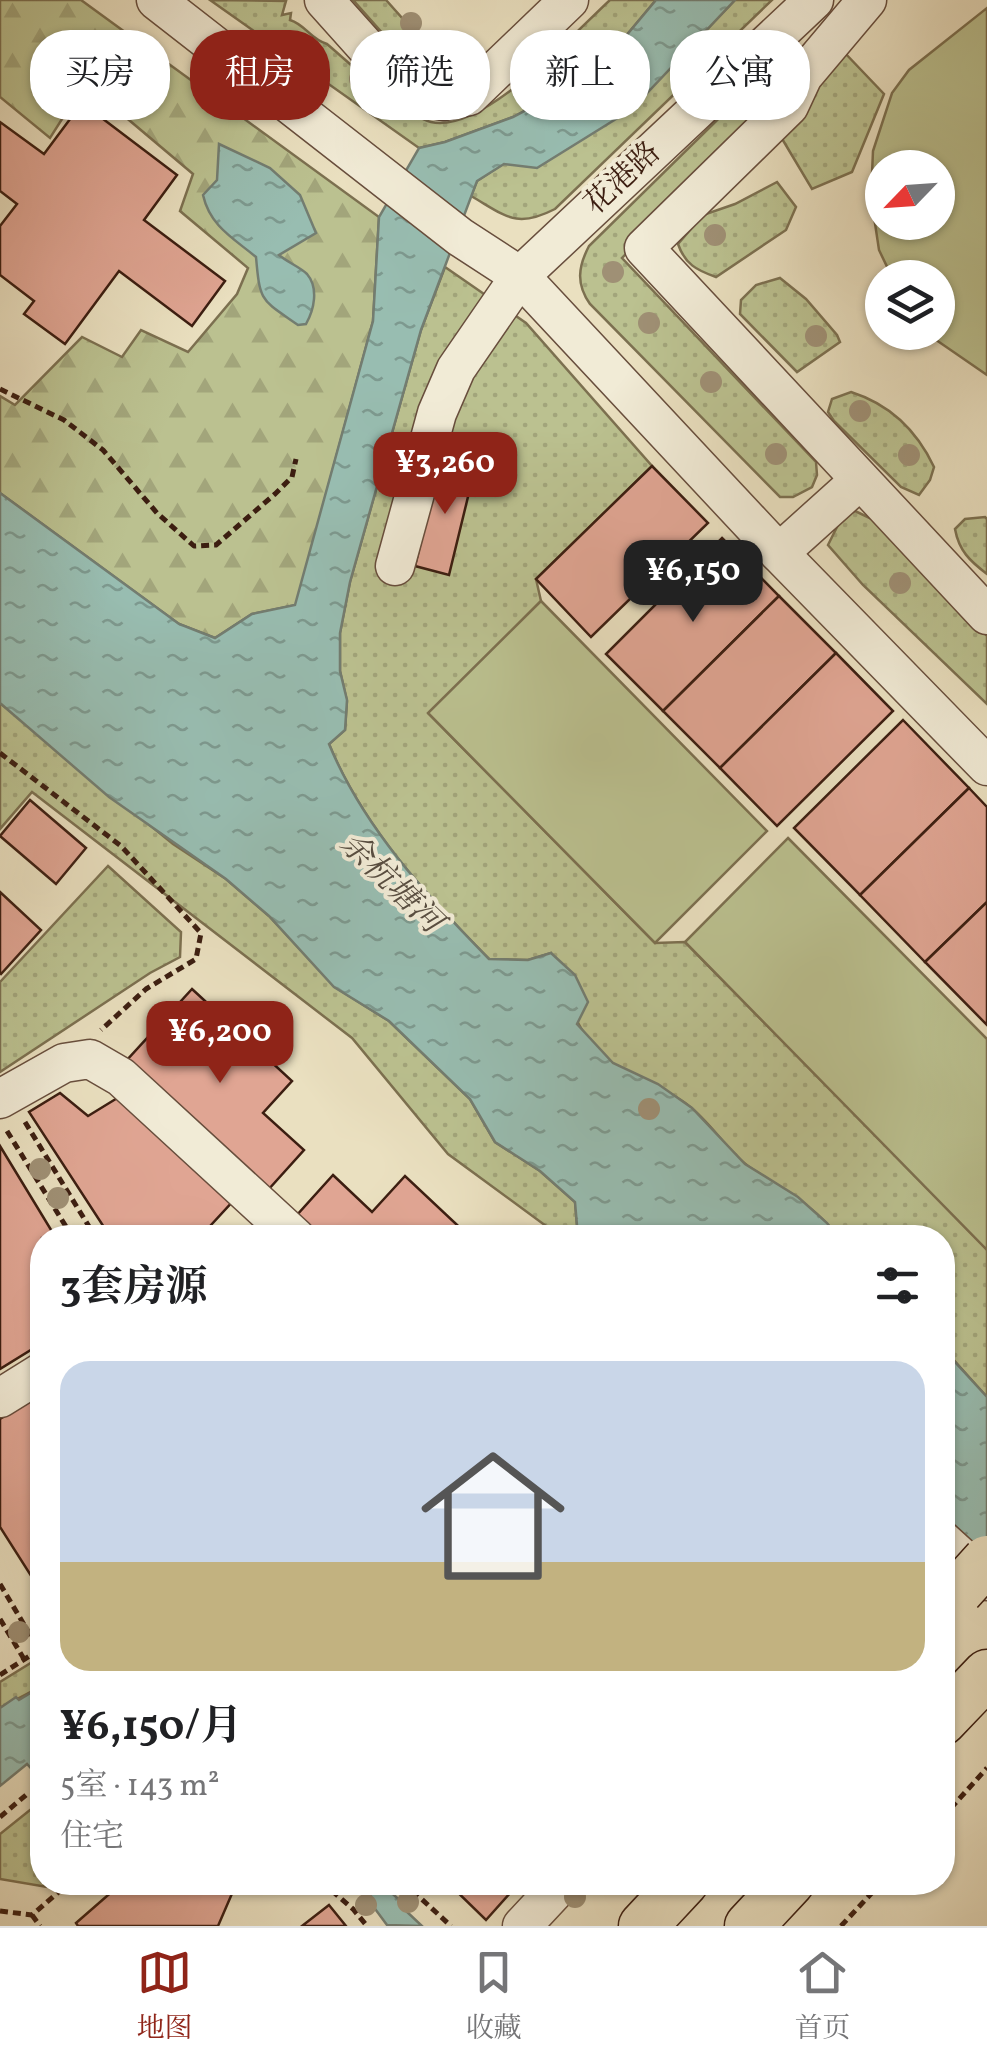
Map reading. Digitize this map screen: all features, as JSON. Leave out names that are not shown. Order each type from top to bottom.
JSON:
[{"type":"main road","points":[[955,1707],[987,1674]]},
{"type":"main road","points":[[644,1926],[672,1895]]},
{"type":"main road","points":[[750,1926],[778,1895]]},
{"type":"street","points":[[156,0],[390,183],[520,276],[779,553],[987,766]]},
{"type":"street","points":[[324,0],[384,68],[424,97],[443,102],[468,96],[569,0]]},
{"type":"street","name":"花港路","points":[[782,30],[814,0]]},
{"type":"street","points":[[810,67],[867,0]]},
{"type":"street","name":"花港路","points":[[396,566],[436,413],[456,369],[520,276],[686,120]]},
{"type":"street","points":[[774,120],[644,248],[987,615]]},
{"type":"street","points":[[779,553],[860,480]]},
{"type":"street","points":[[2,1104],[64,1063],[90,1059],[121,1076],[268,1225]]},
{"type":"street","points":[[0,1398],[30,1379]]},
{"type":"street","points":[[955,1562],[969,1585]]},
{"type":"street","points":[[522,1926],[551,1895]]},
{"type":"path","points":[[0,389],[64,420],[103,450],[157,513],[194,546],[216,545],[246,520],[292,477],[296,459]]},
{"type":"path","points":[[0,753],[121,846],[201,934],[196,959],[146,989],[64,1063]]},
{"type":"path","points":[[2,1104],[65,1225]]},
{"type":"path","points":[[2,1104],[87,1225]]},
{"type":"path","points":[[0,1584],[30,1636]]},
{"type":"path","points":[[0,1619],[25,1660]]},
{"type":"path","points":[[0,1675],[30,1656]]},
{"type":"path","points":[[955,1804],[987,1768]]},
{"type":"path","points":[[0,1817],[26,1796],[30,1797]]},
{"type":"path","points":[[32,1915],[55,1895]]},
{"type":"path","points":[[337,1895],[366,1926]]},
{"type":"path","points":[[418,1895],[450,1926]]},
{"type":"path","points":[[841,1926],[870,1895]]},
{"type":"path","points":[[0,1911],[32,1915],[40,1926]]},
{"type":"green space","points":[[0,0],[81,0],[122,30],[30,30],[30,120],[61,120],[50,138],[0,97]]},
{"type":"green space","points":[[210,0],[286,1],[282,15],[291,13],[290,20],[306,30],[252,30]]},
{"type":"green space","points":[[353,0],[386,0],[413,30],[380,30]]},
{"type":"green space","points":[[610,0],[656,0],[631,30],[579,30]]},
{"type":"green space","points":[[735,0],[772,0],[741,30],[705,30]]},
{"type":"green space","points":[[987,8],[987,375],[951,350],[955,350],[955,260],[884,260],[879,250],[877,240],[955,240],[955,150],[873,150],[892,93],[909,70]]},
{"type":"green space","points":[[330,47],[350,64],[350,99],[330,85]]},
{"type":"green space","points":[[843,51],[884,94],[852,172],[812,189],[781,137],[793,120],[810,120],[810,97]]},
{"type":"green space","points":[[670,53],[670,98],[650,118],[650,66]]},
{"type":"green space","points":[[170,65],[190,79],[190,120],[246,120],[379,217],[373,321],[296,605],[252,614],[215,638],[179,624],[0,493],[0,396],[15,405],[82,337],[122,357],[141,330],[188,352],[237,294],[248,268],[180,211],[193,174],[129,120],[170,120]]},
{"type":"green space","points":[[510,91],[510,118],[419,148],[379,120],[490,120],[490,105]]},
{"type":"green space","points":[[569,120],[647,120],[555,209],[542,215],[521,219],[503,214],[471,196],[477,181]]},
{"type":"green space","points":[[717,120],[754,120],[622,258],[816,462],[817,475],[812,487],[793,497],[780,497],[590,304],[580,275],[589,246]]},
{"type":"green space","points":[[777,182],[796,207],[786,230],[716,277],[688,261],[678,244],[703,215]]},
{"type":"green space","points":[[445,267],[526,323],[652,466],[536,579],[541,601],[429,714],[655,943],[685,942],[987,1249],[987,1397],[955,1361],[955,1225],[829,1225],[748,1166],[689,1106],[602,1055],[574,1015],[551,953],[528,960],[489,959],[398,859],[343,774],[329,744],[345,730],[347,701],[340,671],[340,633],[350,582],[421,330]]},
{"type":"green space","points":[[780,278],[806,299],[840,342],[797,372],[740,314],[741,300],[756,285]]},
{"type":"green space","points":[[851,392],[900,420],[919,442],[934,467],[919,495],[901,487],[828,412],[832,399]]},
{"type":"green space","points":[[855,511],[874,520],[987,636],[987,704],[863,585],[828,545],[841,519]]},
{"type":"green space","points":[[985,517],[987,574],[966,555],[955,529],[965,519]]},
{"type":"green space","points":[[541,601],[767,831],[655,943],[428,713]]},
{"type":"green space","points":[[0,703],[173,844],[226,879],[269,916],[335,987],[389,1021],[470,1099],[495,1142],[540,1171],[575,1202],[577,1225],[545,1225],[448,1154],[352,1038],[32,792],[0,829]]},
{"type":"green space","points":[[788,838],[987,1039],[987,1250],[685,942]]},
{"type":"green space","points":[[108,866],[181,932],[180,957],[0,1072],[0,982]]},
{"type":"green space","points":[[30,1663],[30,1692],[0,1708],[0,1682]]},
{"type":"green space","points":[[30,1810],[30,1884],[0,1879],[0,1834]]},
{"type":"water","points":[[656,0],[735,0],[707,30],[670,30],[670,69],[650,90],[650,30],[631,30]]},
{"type":"water","name":"余杭塘河","points":[[510,118],[614,120],[537,168],[504,164],[477,181],[421,330],[350,582],[340,633],[340,671],[347,700],[345,730],[329,744],[360,804],[398,859],[489,959],[528,960],[551,953],[575,975],[588,1002],[577,1024],[613,1063],[658,1084],[692,1108],[745,1164],[798,1197],[829,1225],[577,1225],[575,1202],[540,1171],[495,1142],[470,1099],[389,1021],[334,987],[269,916],[226,879],[109,797],[0,703],[0,493],[179,624],[215,638],[252,614],[295,605],[373,321],[379,217],[419,148]]},
{"type":"water","points":[[219,144],[270,168],[300,195],[316,233],[279,255],[311,280],[314,299],[306,324],[298,325],[265,298],[256,257],[224,231],[206,206],[203,195],[217,180]]},
{"type":"water","points":[[955,1362],[987,1397],[987,1559],[955,1531]]},
{"type":"water","points":[[30,1693],[30,1767],[27,1764],[0,1786],[0,1708],[16,1697],[19,1700]]},
{"type":"water","points":[[394,1895],[422,1926],[387,1925],[367,1898]]},
{"type":"building","points":[[69,120],[104,120],[177,175],[144,220],[225,281],[192,326],[119,271],[65,344],[24,314],[34,301],[0,275],[0,226],[17,204],[0,191],[0,122],[44,154]]},
{"type":"building","points":[[441,459],[475,468],[449,575],[415,566]]},
{"type":"building","points":[[652,466],[708,523],[591,637],[536,579]]},
{"type":"building","points":[[722,538],[779,596],[663,711],[606,654]]},
{"type":"building","points":[[779,596],[836,653],[720,768],[663,711]]},
{"type":"building","points":[[836,653],[893,711],[777,826],[720,768]]},
{"type":"building","points":[[903,720],[969,788],[860,895],[794,828]]},
{"type":"building","points":[[969,788],[987,807],[987,902],[925,962],[860,895]]},
{"type":"building","points":[[30,800],[86,848],[56,884],[0,836]]},
{"type":"building","points":[[0,892],[41,930],[1,974],[0,973]]},
{"type":"building","points":[[987,902],[987,1025],[925,962]]},
{"type":"building","points":[[192,989],[292,1081],[263,1113],[304,1150],[268,1190],[127,1060]]},
{"type":"building","points":[[60,1093],[88,1116],[119,1097],[234,1200],[211,1225],[103,1225],[29,1112]]},
{"type":"building","points":[[0,1146],[48,1225],[30,1225],[30,1350],[0,1369]]},
{"type":"building","points":[[333,1175],[372,1212],[405,1176],[457,1225],[307,1225],[297,1215]]},
{"type":"building","points":[[30,1400],[30,1574],[0,1527],[0,1419]]},
{"type":"building","points":[[108,1895],[231,1895],[218,1926],[76,1923]]},
{"type":"building","points":[[460,1895],[508,1895],[486,1920]]},
{"type":"building","points":[[329,1905],[346,1926],[302,1926]]}]
